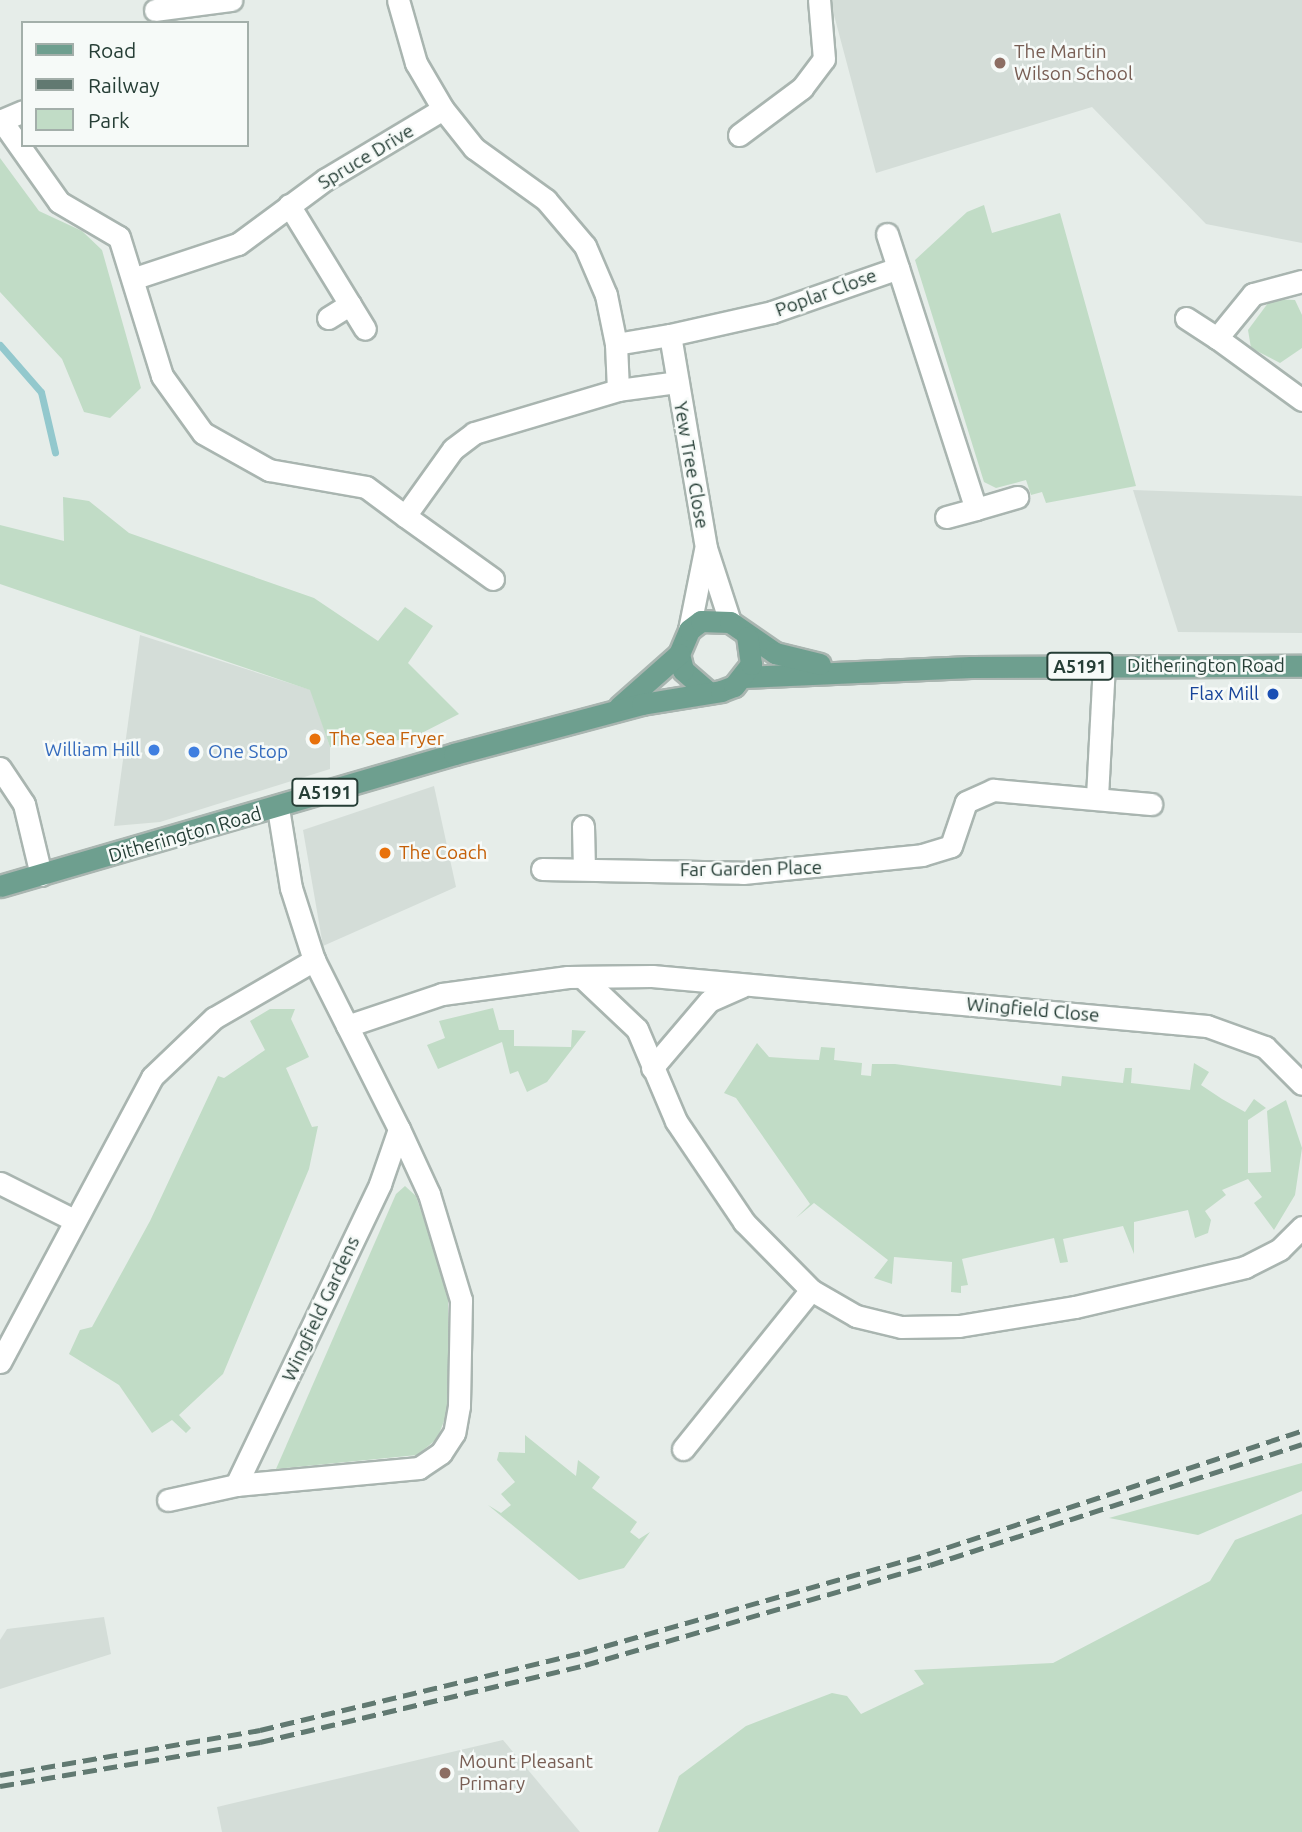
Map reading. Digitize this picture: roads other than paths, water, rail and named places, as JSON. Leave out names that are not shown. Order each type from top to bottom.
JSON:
[{"type":"main road","points":[[689,630],[715,618],[730,622]]},
{"type":"main road","name":"Ditherington Road","points":[[730,622],[747,637],[799,660],[858,670]]},
{"type":"main road","name":"Ditherington Road","points":[[612,713],[679,654],[689,630]]},
{"type":"main road","points":[[744,677],[751,664],[747,637]]},
{"type":"main road","points":[[679,654],[683,670],[707,691]]},
{"type":"main road","name":"Ditherington Road","points":[[0,886],[612,713],[707,691],[721,691],[744,677],[858,670],[1302,666]]},
{"type":"street","points":[[156,10],[205,13],[231,0]]},
{"type":"street","points":[[398,0],[416,63],[443,109],[474,148],[569,223],[598,270],[616,344],[618,390]]},
{"type":"street","points":[[739,135],[802,88],[824,59],[819,0]]},
{"type":"street","name":"Spruce Drive","points":[[135,278],[217,255],[289,205],[443,109]]},
{"type":"street","points":[[21,112],[1,120],[59,202],[118,237],[135,278],[162,376],[203,433],[269,470],[366,487],[493,579]]},
{"type":"street","points":[[289,205],[365,329]]},
{"type":"street","points":[[887,234],[898,268]]},
{"type":"street","name":"Poplar Close","points":[[670,335],[772,313],[898,268],[976,509]]},
{"type":"street","points":[[1217,338],[1253,294],[1302,281]]},
{"type":"street","points":[[328,318],[350,304]]},
{"type":"street","points":[[1186,318],[1302,400]]},
{"type":"street","points":[[616,344],[670,335]]},
{"type":"street","name":"Yew Tree Close","points":[[670,335],[706,548],[730,622]]},
{"type":"street","name":"Yew Tree Close","points":[[405,516],[453,449],[474,433],[618,390],[677,382]]},
{"type":"street","points":[[946,517],[1017,497]]},
{"type":"street","name":"Yew Tree Close","points":[[689,630],[706,548]]},
{"type":"street","points":[[1104,666],[1097,797],[1151,804]]},
{"type":"street","points":[[0,768],[24,804],[41,875]]},
{"type":"street","name":"Far Garden Place","points":[[542,869],[790,871],[922,855],[954,841],[962,809],[982,792],[1097,797]]},
{"type":"street","points":[[168,1500],[236,1485],[419,1468],[441,1453],[454,1433],[461,1300],[429,1194],[314,960],[291,888],[278,808]]},
{"type":"street","points":[[583,826],[584,869]]},
{"type":"street","points":[[0,1362],[152,1077],[177,1047],[314,960]]},
{"type":"street","points":[[583,978],[637,1029],[676,1121],[744,1222],[811,1290],[856,1315],[901,1327],[959,1326],[1208,1280],[1280,1250],[1302,1227]]},
{"type":"street","name":"Wingfield Close","points":[[347,1026],[442,994],[583,978],[744,985],[1207,1026],[1265,1046],[1302,1084]]},
{"type":"street","name":"Wingfield Close","points":[[652,1068],[709,1000],[744,985]]},
{"type":"street","name":"Wingfield Gardens","points":[[236,1485],[380,1184],[399,1129]]},
{"type":"street","points":[[0,1183],[74,1220]]},
{"type":"street","points":[[683,1450],[811,1290]]},
{"type":"waterway","points":[[0,345],[41,392],[55,452]]},
{"type":"railway","points":[[0,1775],[260,1730],[584,1652],[927,1554],[1302,1431]]},
{"type":"railway","points":[[0,1786],[260,1742],[585,1665],[930,1565],[1302,1444]]},
{"type":"place","name":"The Martin Wilson School","points":[[1000,63]]},
{"type":"place","name":"Flax Mill","points":[[1273,694]]},
{"type":"place","name":"The Sea Fryer","points":[[315,739]]},
{"type":"place","name":"William Hill","points":[[154,750]]},
{"type":"place","name":"One Stop","points":[[194,752]]},
{"type":"place","name":"The Coach","points":[[385,853]]},
{"type":"place","name":"Mount Pleasant Primary","points":[[445,1773]]}]
